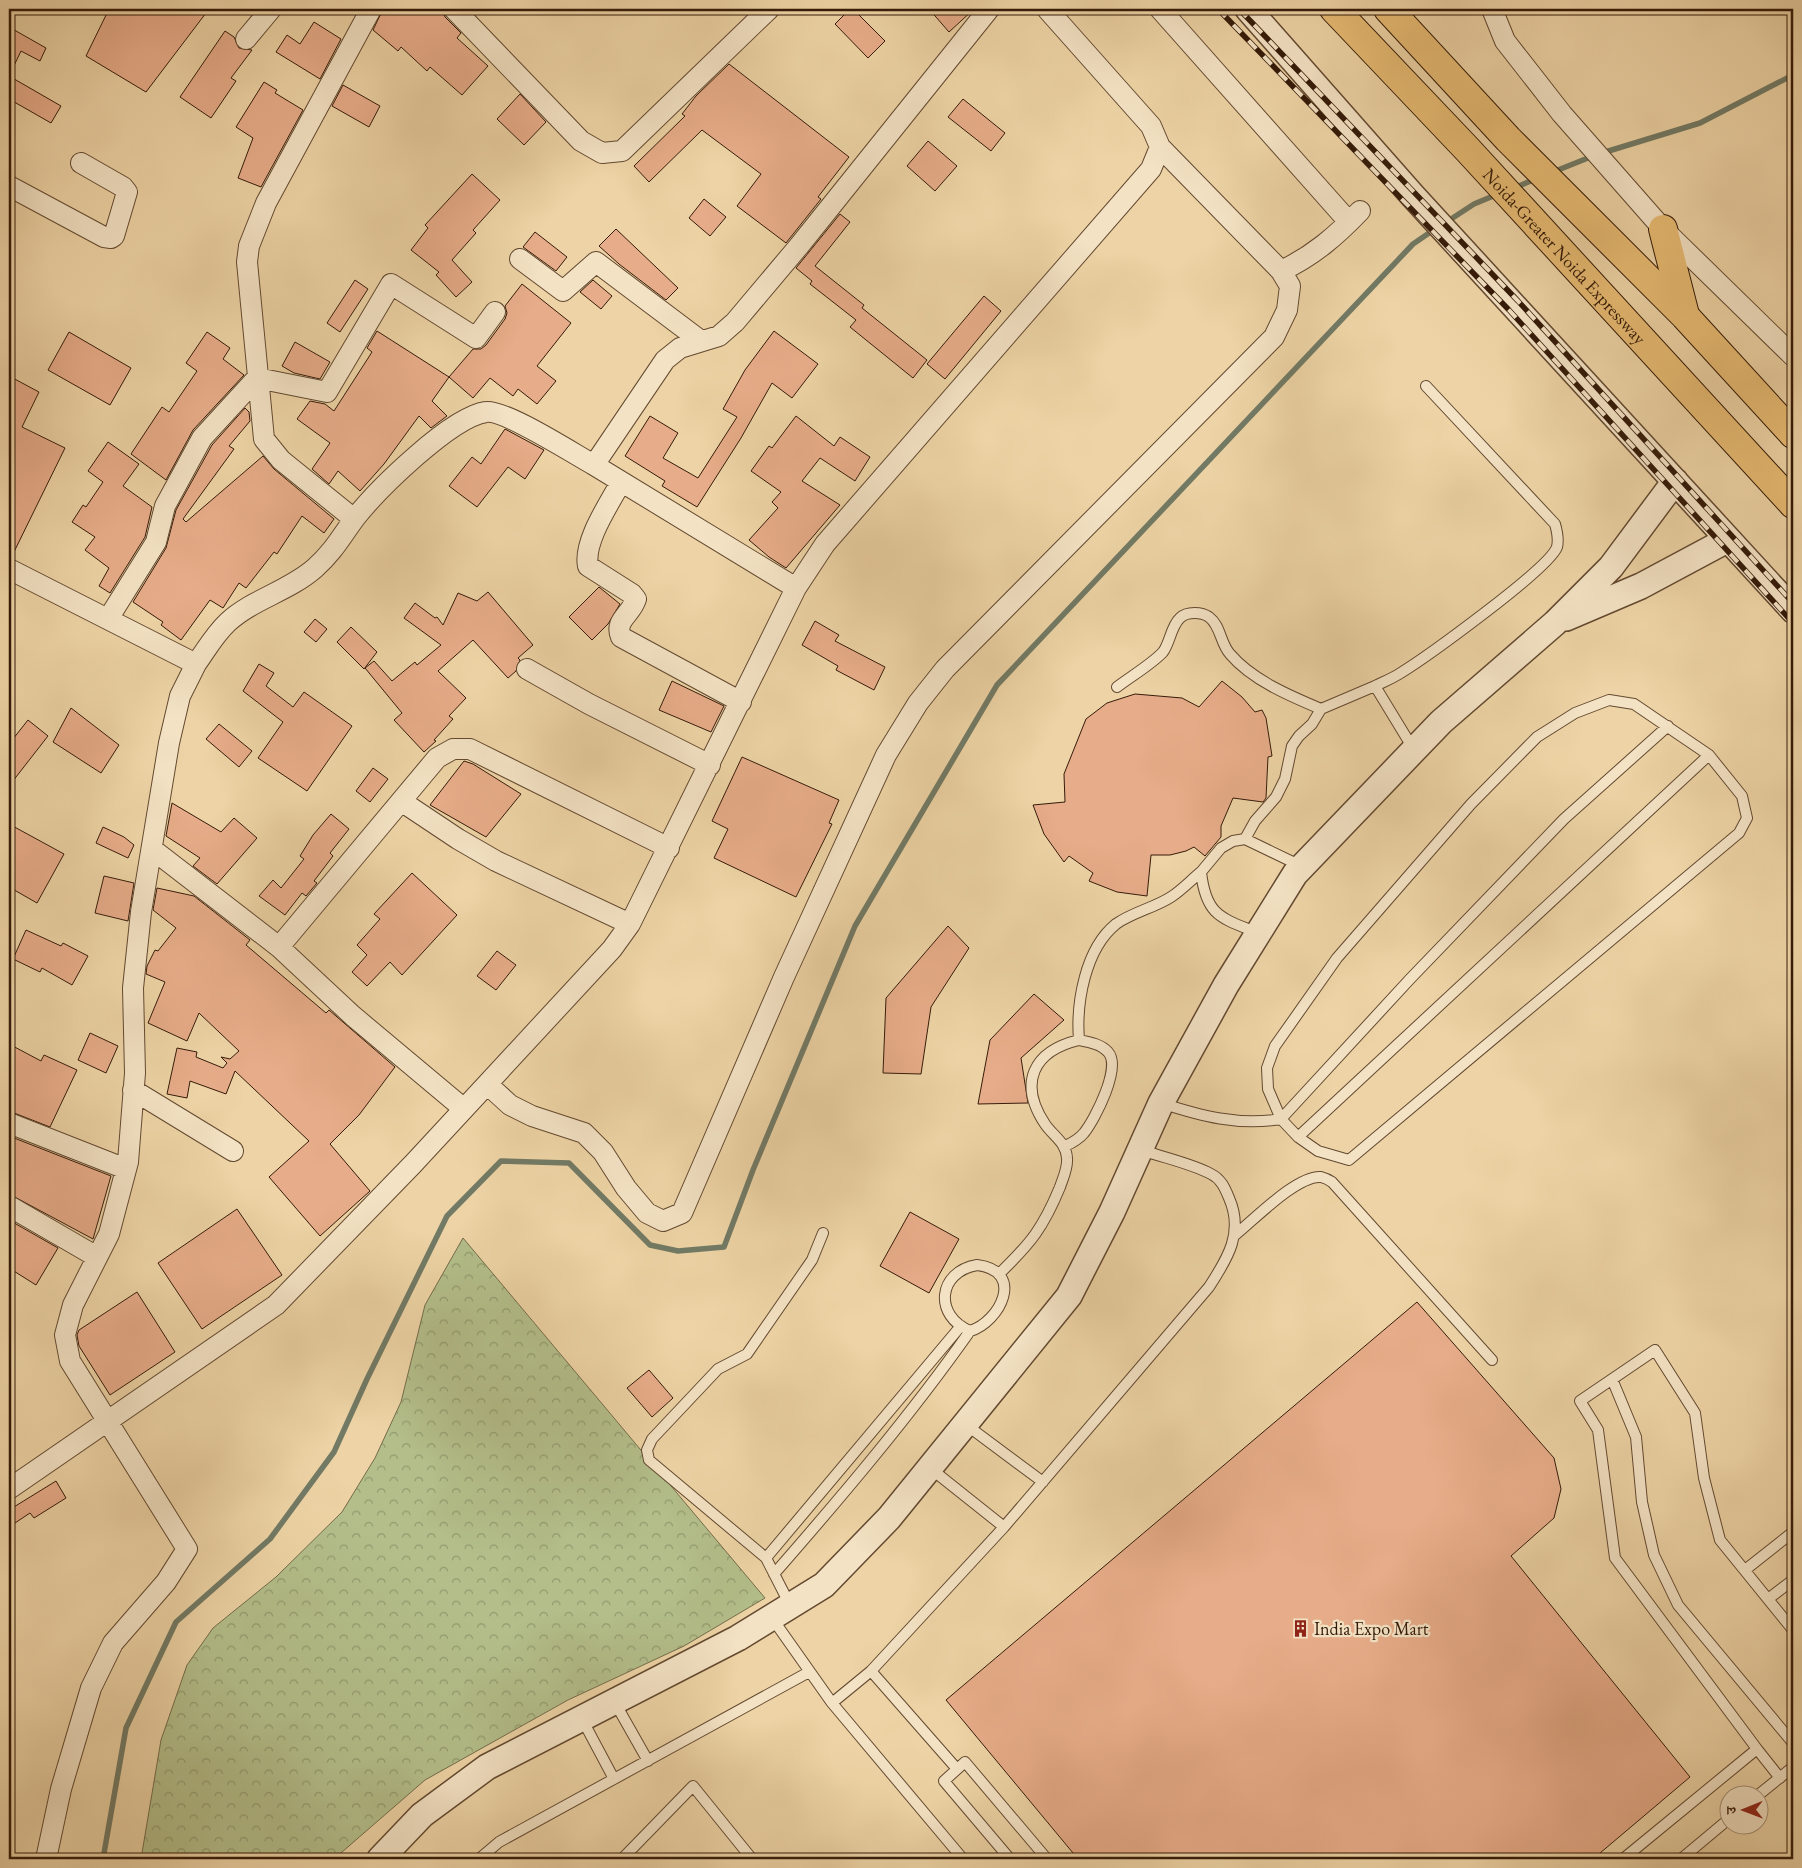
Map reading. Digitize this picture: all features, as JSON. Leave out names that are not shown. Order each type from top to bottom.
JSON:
[{"type":"highway","name":"Noida-Greater Noida Expressway","points":[[1334,9],[1468,150],[1793,504]]},
{"type":"highway","points":[[1388,9],[1508,139],[1685,316],[1793,434]]},
{"type":"highway","points":[[1664,229],[1685,316]]},
{"type":"street","points":[[246,39],[271,9]]},
{"type":"street","points":[[354,519],[281,460],[269,447],[262,432],[247,262],[249,246],[266,203],[371,9]]},
{"type":"street","points":[[454,9],[580,141],[602,153],[622,151],[768,9]]},
{"type":"street","points":[[594,465],[665,360],[680,348],[719,336],[735,322],[799,246],[989,9]]},
{"type":"street","points":[[487,1084],[510,1105],[532,1116],[584,1133],[603,1152],[626,1188],[647,1213],[663,1221],[682,1213],[784,977],[886,755],[918,703],[945,669],[1274,337],[1287,310],[1290,286],[1281,271],[1160,147],[1152,126],[1047,9]]},
{"type":"street","points":[[1160,9],[1355,216],[1332,239],[1306,259],[1281,271]]},
{"type":"street","points":[[1248,9],[1413,196],[1464,249],[1727,540],[1793,610]]},
{"type":"street","points":[[1492,9],[1505,41],[1562,114],[1664,229],[1793,356]]},
{"type":"street","points":[[9,1489],[276,1305],[487,1084],[612,949],[630,924],[669,848],[796,588],[826,544],[1151,169],[1160,147]]},
{"type":"street","points":[[9,186],[104,237],[111,238],[119,221],[127,192],[123,187],[81,163]]},
{"type":"street","points":[[520,259],[563,291],[596,262],[701,342]]},
{"type":"street","points":[[257,378],[327,392],[391,284],[476,338],[495,312]]},
{"type":"street","points":[[108,619],[156,542],[165,506],[202,438],[257,378]]},
{"type":"street","points":[[46,1859],[61,1789],[91,1688],[113,1643],[166,1582],[187,1549],[70,1361],[65,1335],[73,1305],[109,1234],[126,1169],[133,1090],[133,988],[141,912],[169,743],[180,696],[196,664],[228,622],[246,609],[271,597],[313,570],[334,550],[354,519],[382,486],[459,421],[487,411],[504,415],[594,465],[796,588]]},
{"type":"street","points":[[380,1859],[422,1815],[488,1767],[738,1638],[824,1585],[889,1518],[1068,1296],[1142,1150],[1160,1103],[1226,985],[1295,874],[1441,722],[1555,623],[1611,567],[1675,481]]},
{"type":"street","points":[[620,482],[589,544],[586,556],[588,566],[632,594],[636,599],[633,609],[621,621],[618,629],[621,637],[740,702]]},
{"type":"street","points":[[1555,623],[1641,586],[1727,540]]},
{"type":"street","points":[[9,569],[196,664]]},
{"type":"street","points":[[527,669],[589,704],[710,765]]},
{"type":"street","points":[[279,947],[437,758],[453,749],[470,750],[669,848]]},
{"type":"street","points":[[401,801],[458,840],[496,861],[630,924]]},
{"type":"street","points":[[152,849],[279,947],[353,1016],[464,1108]]},
{"type":"street","points":[[133,1090],[234,1151]]},
{"type":"street","points":[[9,1122],[126,1169]]},
{"type":"street","points":[[9,1206],[97,1257]]},
{"type":"lane","points":[[1245,838],[1276,797],[1285,780],[1292,746],[1299,736],[1312,724],[1321,710],[1398,675],[1536,571],[1557,546],[1558,534],[1555,524],[1426,386]]},
{"type":"lane","points":[[1117,687],[1162,652],[1180,618],[1188,614],[1201,613],[1210,617],[1218,628],[1224,644],[1238,660],[1277,690],[1321,710]]},
{"type":"lane","points":[[1375,686],[1414,750]]},
{"type":"lane","points":[[1609,700],[1634,704],[1668,726],[1709,755],[1742,796],[1747,818],[1739,833],[1349,1160],[1318,1151],[1298,1137],[1281,1119],[1268,1089],[1267,1068],[1275,1046],[1337,958],[1471,804],[1537,737],[1575,713],[1609,700]]},
{"type":"lane","points":[[1160,1103],[1219,1119],[1245,1122],[1281,1119],[1410,979],[1564,819],[1668,726]]},
{"type":"lane","points":[[1298,1137],[1709,755]]},
{"type":"lane","points":[[1080,1040],[1078,1024],[1087,965],[1098,944],[1116,924],[1171,897],[1201,872],[1221,848],[1233,841],[1245,838],[1302,867]]},
{"type":"lane","points":[[1201,872],[1204,896],[1210,909],[1258,933]]},
{"type":"lane","points":[[1000,1273],[1024,1250],[1041,1229],[1065,1173],[1067,1160],[1065,1146],[1045,1124],[1036,1107],[1031,1094],[1032,1076],[1038,1062],[1050,1053],[1065,1044],[1080,1040],[1101,1047],[1109,1052],[1112,1061],[1112,1073],[1104,1096],[1084,1133],[1074,1142],[1065,1146]]},
{"type":"lane","points":[[832,1703],[871,1671],[1004,1527],[1209,1287],[1221,1269],[1235,1235],[1236,1214],[1224,1186],[1212,1175],[1142,1150]]},
{"type":"lane","points":[[1235,1235],[1292,1188],[1308,1179],[1322,1177],[1332,1182],[1492,1360]]},
{"type":"lane","points":[[823,1233],[812,1260],[747,1354],[718,1369],[706,1380],[652,1439],[647,1450],[649,1460],[766,1558],[774,1574],[781,1611],[809,1672],[832,1703],[963,1859]]},
{"type":"lane","points":[[774,1574],[858,1477],[925,1394],[970,1331],[979,1328],[989,1319],[1001,1301],[1005,1280],[1000,1273],[987,1266],[967,1266],[950,1280],[945,1300],[947,1310],[960,1327],[970,1331]]},
{"type":"lane","points":[[766,1558],[960,1327]]},
{"type":"lane","points":[[1780,1778],[1615,1558],[1598,1430],[1580,1401],[1656,1350],[1694,1413],[1704,1478],[1720,1540],[1793,1630]]},
{"type":"lane","points":[[1612,1379],[1636,1436],[1642,1502],[1654,1555],[1678,1605],[1793,1743]]},
{"type":"lane","points":[[965,1424],[1043,1482]]},
{"type":"lane","points":[[930,1468],[1004,1527]]},
{"type":"lane","points":[[1745,1570],[1793,1532]]},
{"type":"lane","points":[[1768,1599],[1793,1580]]},
{"type":"lane","points":[[871,1671],[957,1769]]},
{"type":"lane","points":[[479,1859],[498,1842],[809,1672]]},
{"type":"lane","points":[[614,1701],[648,1761]]},
{"type":"lane","points":[[581,1718],[614,1779]]},
{"type":"lane","points":[[1623,1859],[1757,1749]]},
{"type":"lane","points":[[1010,1859],[944,1781],[965,1762],[1047,1859]]},
{"type":"lane","points":[[1770,1786],[1793,1767]]},
{"type":"lane","points":[[622,1859],[693,1786],[752,1859]]},
{"type":"lane","points":[[1681,1859],[1720,1826]]},
{"type":"green space","points":[[463,1238],[765,1598],[684,1646],[568,1700],[425,1780],[334,1859],[141,1859],[161,1740],[187,1665],[213,1628],[276,1577],[342,1512],[375,1458],[401,1402],[425,1305]]},
{"type":"building","points":[[109,9],[209,9],[146,92],[86,56]]},
{"type":"building","points":[[383,9],[442,9],[445,17],[461,33],[457,38],[488,66],[462,95],[430,67],[427,71],[401,47],[398,51],[373,30]]},
{"type":"building","points":[[850,9],[853,9],[885,41],[868,58],[835,24]]},
{"type":"building","points":[[929,9],[974,9],[949,32]]},
{"type":"building","points":[[314,22],[341,39],[320,79],[276,52],[287,35],[300,44]]},
{"type":"building","points":[[9,27],[46,48],[40,61],[21,51],[9,76]]},
{"type":"building","points":[[225,31],[234,37],[239,48],[252,50],[231,78],[236,81],[211,118],[180,97]]},
{"type":"building","points":[[729,64],[849,157],[818,197],[821,199],[786,243],[737,206],[761,174],[702,130],[649,182],[634,166],[685,116],[682,114],[696,96]]},
{"type":"building","points":[[9,76],[61,106],[51,123],[9,99]]},
{"type":"building","points":[[264,82],[277,90],[275,93],[303,110],[261,187],[238,178],[253,138],[236,127]]},
{"type":"building","points":[[343,85],[380,106],[369,127],[332,106]]},
{"type":"building","points":[[520,94],[546,122],[524,145],[497,119]]},
{"type":"building","points":[[963,99],[1005,133],[991,151],[948,117]]},
{"type":"building","points":[[928,141],[957,166],[935,191],[907,166]]},
{"type":"building","points":[[472,174],[500,200],[473,230],[476,233],[452,260],[472,282],[456,297],[436,275],[439,272],[411,250],[428,228],[425,225]]},
{"type":"building","points":[[704,199],[726,217],[710,236],[689,218]]},
{"type":"building","points":[[840,214],[850,222],[815,266],[864,305],[862,308],[927,360],[913,378],[850,327],[856,320],[810,284],[812,281],[796,268]]},
{"type":"building","points":[[616,229],[678,288],[666,300],[599,246]]},
{"type":"building","points":[[535,232],[567,257],[556,271],[523,247]]},
{"type":"building","points":[[355,280],[368,289],[340,332],[327,323]]},
{"type":"building","points":[[593,280],[612,296],[601,309],[580,292]]},
{"type":"building","points":[[522,284],[571,323],[537,366],[556,381],[537,404],[518,389],[513,396],[490,378],[473,398],[449,377],[473,349],[481,349],[486,345],[505,319],[507,313],[505,306]]},
{"type":"building","points":[[984,296],[1001,311],[945,379],[927,364]]},
{"type":"building","points":[[377,331],[449,377],[432,401],[447,416],[431,428],[419,416],[384,464],[360,491],[338,471],[329,484],[312,469],[330,443],[297,419],[310,401],[325,404],[334,411],[372,352],[367,348]]},
{"type":"building","points":[[774,331],[818,364],[792,398],[772,383],[741,438],[697,507],[662,486],[665,481],[625,456],[650,416],[678,433],[663,458],[698,478],[737,417],[723,409],[745,370]]},
{"type":"building","points":[[69,332],[131,368],[110,405],[48,370]]},
{"type":"building","points":[[207,332],[230,348],[223,359],[244,375],[193,430],[166,480],[131,454],[162,407],[169,412],[197,371],[186,363]]},
{"type":"building","points":[[295,342],[330,362],[320,379],[294,373],[282,366]]},
{"type":"building","points":[[9,376],[39,392],[22,427],[65,448],[11,558],[9,557]]},
{"type":"building","points":[[245,408],[249,412],[250,421],[229,446],[234,449],[183,519],[186,522],[263,456],[274,469],[334,519],[324,533],[302,516],[277,554],[274,552],[246,588],[239,583],[223,608],[210,600],[181,640],[161,625],[163,622],[133,602],[166,548],[176,510],[212,445]]},
{"type":"building","points":[[796,416],[834,446],[840,437],[870,457],[855,481],[820,458],[802,481],[840,505],[786,568],[749,540],[778,508],[772,502],[781,492],[751,471],[769,446],[772,448]]},
{"type":"building","points":[[505,429],[544,450],[525,479],[508,467],[477,507],[449,486],[472,457],[481,464]]},
{"type":"building","points":[[108,442],[139,464],[123,486],[152,507],[145,537],[110,593],[99,586],[109,568],[85,550],[95,537],[72,522],[83,505],[86,507],[103,482],[88,471]]},
{"type":"building","points":[[599,587],[620,604],[608,624],[592,640],[569,617]]},
{"type":"building","points":[[488,592],[533,645],[518,658],[520,660],[516,671],[508,678],[473,640],[438,671],[466,698],[449,716],[453,719],[434,740],[436,741],[424,752],[394,720],[402,713],[365,668],[374,661],[392,681],[415,662],[417,665],[441,645],[404,618],[415,603],[435,618],[437,617],[443,625],[458,593],[477,601]]},
{"type":"building","points":[[315,619],[327,629],[316,642],[304,632]]},
{"type":"building","points":[[815,621],[839,635],[835,641],[885,667],[874,690],[836,670],[838,666],[802,645]]},
{"type":"building","points":[[351,627],[377,652],[364,669],[337,642]]},
{"type":"building","points":[[259,664],[274,673],[266,686],[293,707],[304,692],[352,726],[307,791],[258,758],[283,722],[243,691]]},
{"type":"building","points":[[672,681],[724,706],[711,732],[659,710]]},
{"type":"building","points":[[1222,681],[1242,697],[1255,712],[1262,710],[1266,718],[1272,756],[1268,757],[1266,798],[1263,802],[1233,798],[1221,826],[1221,837],[1205,856],[1194,847],[1170,855],[1151,855],[1147,896],[1117,892],[1089,881],[1093,873],[1069,856],[1064,862],[1044,834],[1033,805],[1065,802],[1064,774],[1086,719],[1107,703],[1135,694],[1182,698],[1199,707]]},
{"type":"building","points":[[71,708],[119,745],[101,773],[53,742]]},
{"type":"building","points":[[28,720],[48,736],[9,786],[9,744]]},
{"type":"building","points":[[219,724],[252,751],[239,767],[206,739]]},
{"type":"building","points":[[742,757],[839,800],[829,823],[832,824],[796,897],[714,858],[728,829],[712,821]]},
{"type":"building","points":[[464,761],[473,764],[521,794],[486,837],[430,805]]},
{"type":"building","points":[[373,768],[388,779],[370,802],[356,791]]},
{"type":"building","points":[[172,803],[221,832],[234,818],[257,838],[217,884],[193,866],[200,858],[166,836]]},
{"type":"building","points":[[331,814],[349,829],[330,853],[333,856],[314,881],[317,883],[306,896],[302,893],[285,915],[259,896],[273,880],[281,888],[304,859],[300,856],[313,835]]},
{"type":"building","points":[[9,824],[64,854],[37,903],[9,887]]},
{"type":"building","points":[[103,827],[124,837],[134,845],[128,858],[96,843]]},
{"type":"building","points":[[412,873],[457,915],[402,975],[390,962],[367,986],[352,972],[367,955],[357,945],[380,919],[374,914]]},
{"type":"building","points":[[104,876],[134,883],[128,921],[95,913]]},
{"type":"building","points":[[157,888],[194,896],[250,940],[246,945],[326,1013],[329,1010],[395,1067],[359,1115],[330,1144],[370,1191],[320,1236],[269,1177],[309,1141],[235,1071],[226,1094],[190,1081],[187,1098],[167,1094],[177,1048],[197,1052],[196,1057],[223,1068],[227,1063],[221,1057],[230,1059],[239,1051],[199,1013],[187,1041],[148,1023],[165,982],[146,974],[147,966],[155,950],[158,951],[176,928],[153,910]]},
{"type":"building","points":[[948,926],[969,948],[931,1007],[921,1074],[883,1073],[886,998]]},
{"type":"building","points":[[26,930],[61,946],[63,943],[88,956],[72,985],[42,968],[40,972],[13,959]]},
{"type":"building","points":[[497,951],[516,965],[496,990],[477,976]]},
{"type":"building","points":[[1034,994],[1064,1020],[1021,1058],[1028,1103],[978,1104],[990,1040]]},
{"type":"building","points":[[90,1033],[118,1046],[106,1073],[78,1060]]},
{"type":"building","points":[[9,1044],[41,1061],[44,1055],[77,1070],[50,1127],[9,1111]]},
{"type":"building","points":[[9,1136],[111,1176],[93,1239],[9,1194]]},
{"type":"building","points":[[237,1209],[282,1275],[202,1329],[158,1263]]},
{"type":"building","points":[[910,1212],[959,1239],[929,1293],[880,1266]]},
{"type":"building","points":[[9,1220],[58,1248],[36,1285],[9,1268]]},
{"type":"building","points":[[137,1292],[175,1352],[110,1395],[79,1346],[77,1335],[79,1330]]},
{"type":"building","name":"India Expo Mart","points":[[1417,1302],[1554,1458],[1561,1489],[1554,1518],[1511,1556],[1690,1777],[1593,1859],[1078,1859],[946,1700]]},
{"type":"building","points":[[649,1370],[673,1398],[652,1417],[627,1388]]},
{"type":"building","points":[[56,1481],[66,1498],[34,1518],[30,1513],[9,1527],[9,1510]]},
{"type":"waterway","points":[[1602,153],[1700,123],[1793,75]]},
{"type":"waterway","points":[[1553,172],[1593,156]]},
{"type":"waterway","points":[[1514,188],[1538,178]]},
{"type":"waterway","points":[[1445,223],[1474,204],[1498,194]]},
{"type":"waterway","points":[[103,1859],[126,1728],[176,1622],[270,1539],[334,1452],[367,1379],[447,1216],[501,1161],[569,1163],[650,1245],[678,1251],[724,1247],[753,1170],[855,926],[997,685],[1413,244],[1435,229]]},
{"type":"railway","points":[[1218,9],[1509,310],[1793,623]]},
{"type":"railway","points":[[1239,9],[1518,301],[1793,603]]},
{"type":"place","name":"India Expo Mart","points":[[1300,1628]]}]
